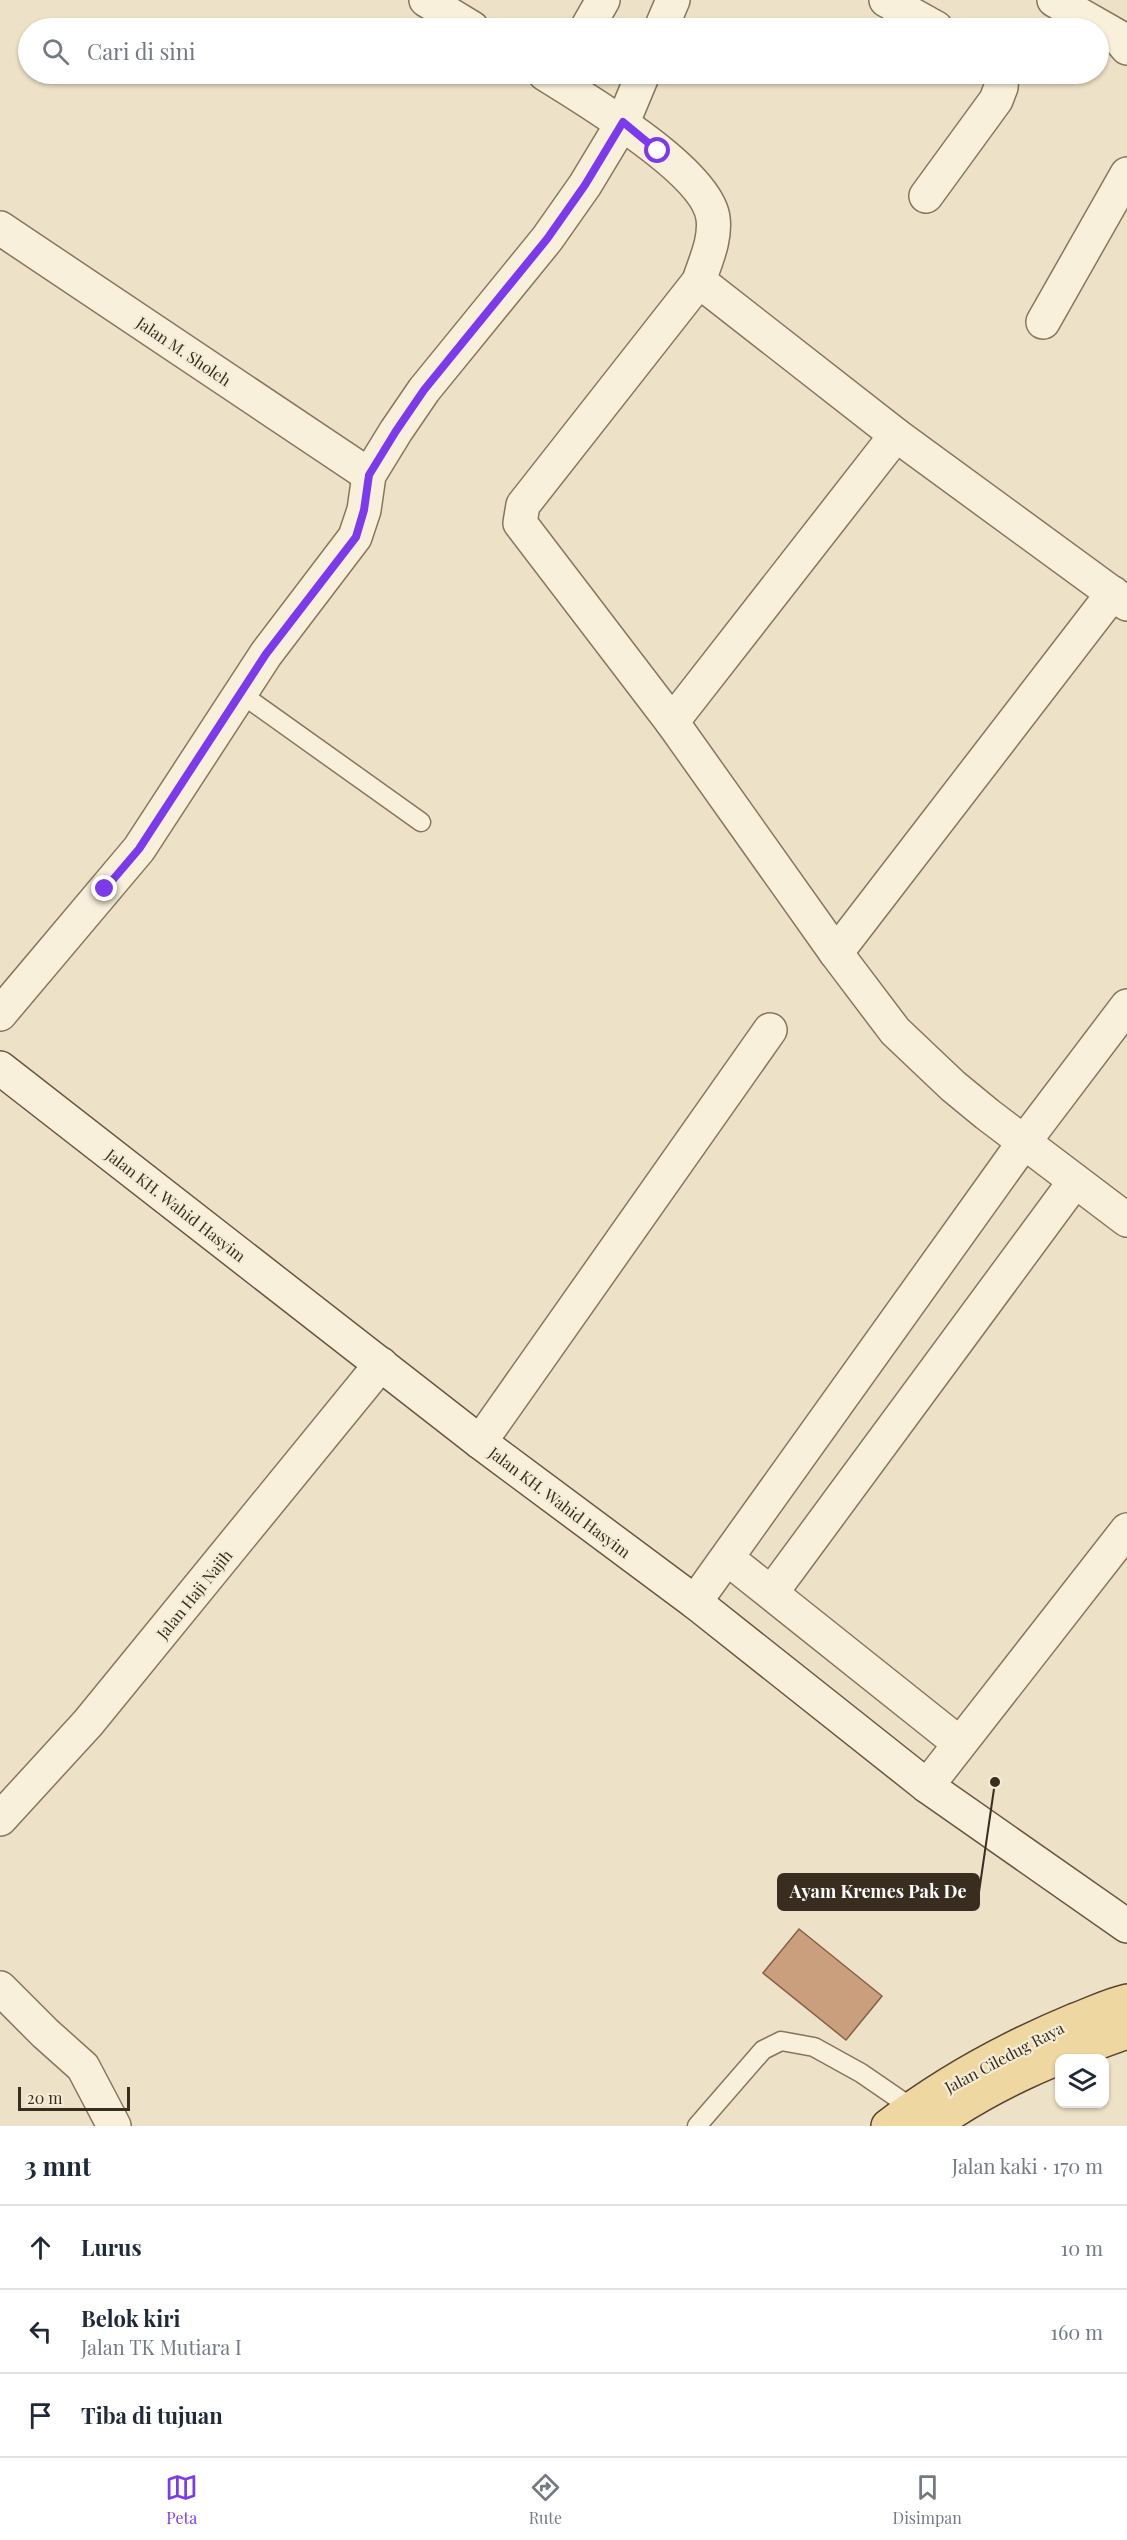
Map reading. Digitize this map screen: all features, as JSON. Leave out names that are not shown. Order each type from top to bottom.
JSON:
[{"type":"main road","name":"Jalan Ciledug Raya","points":[[911,2120],[980,2067],[1046,2032],[1127,2001]]},
{"type":"main road","name":"Jalan Ciledug Raya","points":[[911,2120],[964,2103],[1058,2056],[1127,2032]]},
{"type":"street","points":[[426,0],[456,18]]},
{"type":"street","points":[[593,18],[603,0]]},
{"type":"street","points":[[666,18],[673,0]]},
{"type":"street","points":[[886,0],[918,18]]},
{"type":"street","points":[[1054,0],[1086,18]]},
{"type":"street","points":[[1109,31],[1117,36],[1127,48]]},
{"type":"street","points":[[567,84],[623,122],[705,195],[713,219],[711,248],[699,281],[523,505],[520,523],[672,722],[836,953],[895,1031],[952,1086],[1127,1220]]},
{"type":"street","points":[[0,1014],[139,849],[266,654],[356,537],[364,510],[369,475],[424,390],[547,239],[585,185],[623,122],[639,84]]},
{"type":"street","points":[[926,196],[996,100],[1001,84]]},
{"type":"street","points":[[1043,322],[1127,174]]},
{"type":"street","name":"Jalan M. Sholeh","points":[[0,228],[369,475]]},
{"type":"street","points":[[699,281],[896,435],[1120,599],[836,953]]},
{"type":"street","points":[[672,722],[896,435]]},
{"type":"street","points":[[695,1602],[1024,1142],[1127,1006]]},
{"type":"street","points":[[480,1442],[770,1030]]},
{"type":"street","name":"Jalan KH. Wahid Hasyim","points":[[0,1068],[480,1442],[695,1602],[927,1786],[1127,1926]]},
{"type":"street","points":[[772,1592],[1075,1181]]},
{"type":"street","name":"Jalan Haji Najih","points":[[0,1819],[88,1723],[381,1364]]},
{"type":"street","points":[[927,1786],[1127,1530]]},
{"type":"street","points":[[727,1558],[959,1743]]},
{"type":"street","points":[[0,1988],[83,2067],[114,2126]]},
{"type":"lane","points":[[240,693],[421,822]]},
{"type":"lane","points":[[697,2126],[763,2050],[782,2041],[814,2047],[861,2073],[911,2120]]},
{"type":"building","points":[[799,1929],[882,1996],[846,2040],[763,1973]]},
{"type":"place","name":"Ayam Kremes Pak De","points":[[995,1782]]},
{"type":"route","points":[[105,889],[139,849],[266,654],[356,537],[364,510],[369,475],[396,431],[424,390],[547,239],[585,185],[623,122],[658,151]]}]
